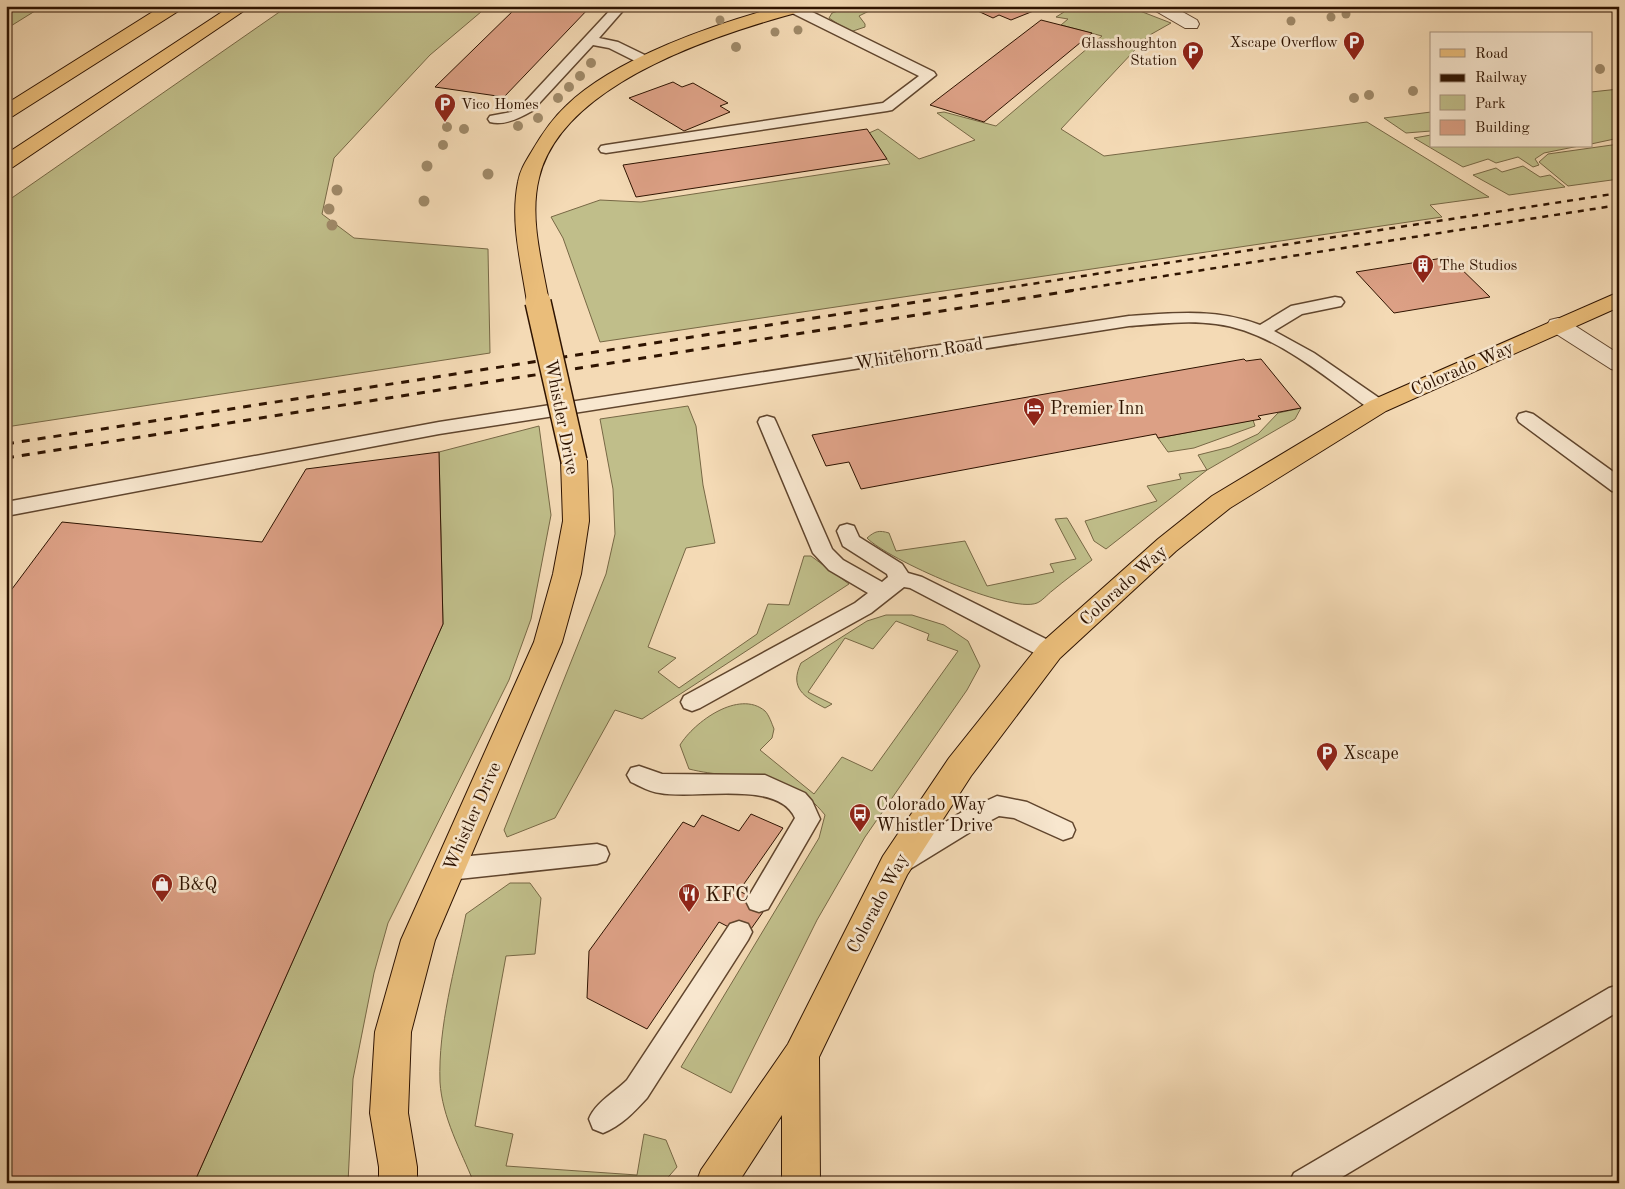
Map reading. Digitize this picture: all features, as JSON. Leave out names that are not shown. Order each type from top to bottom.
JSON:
[{"type":"main road","points":[[6,112],[174,6]]},
{"type":"main road","points":[[6,163],[243,6]]},
{"type":"main road","name":"Whistler Drive","points":[[402,1178],[389,1112],[393,1032],[418,940],[548,642],[567,574],[576,521],[574,461],[538,302],[524,216],[528,180],[538,157],[554,130],[578,105],[613,80],[646,61],[696,40],[797,7]]},
{"type":"main road","name":"Colorado Way","points":[[715,1183],[801,1056],[895,866],[960,767],[1050,651],[1167,545],[1221,502],[1378,406],[1619,299]]},
{"type":"main road","name":"Colorado Way","points":[[801,1056],[802,1183]]},
{"type":"street","points":[[1160,6],[1191,24]]},
{"type":"street","points":[[1558,325],[1619,364]]},
{"type":"lane","points":[[495,119],[515,115],[527,108],[621,6]]},
{"type":"lane","points":[[606,149],[887,107],[929,75],[797,7]]},
{"type":"lane","points":[[590,40],[613,45],[646,61]]},
{"type":"lane","points":[[1262,331],[1297,310],[1335,302]]},
{"type":"lane","name":"Whitehorn Road","points":[[6,509],[439,428],[1130,321],[1183,318],[1228,321],[1262,331],[1300,351],[1378,406]]},
{"type":"lane","points":[[1526,418],[1619,486]]},
{"type":"lane","points":[[767,422],[823,553],[836,565],[882,592]]},
{"type":"lane","points":[[848,531],[850,540],[895,570],[900,579]]},
{"type":"lane","points":[[692,702],[863,608],[900,579],[915,582],[1050,651]]},
{"type":"lane","points":[[639,775],[660,784],[765,785],[796,800],[803,808],[808,819],[759,901]]},
{"type":"lane","points":[[895,866],[971,819],[997,806],[1018,809],[1063,830]]},
{"type":"lane","points":[[449,870],[597,854]]},
{"type":"lane","points":[[603,1118],[624,1103],[637,1089],[739,932]]},
{"type":"lane","points":[[1304,1183],[1619,997]]},
{"type":"green space","points":[[6,6],[43,6],[6,29]]},
{"type":"green space","points":[[288,6],[488,6],[430,55],[334,158],[322,214],[354,238],[488,249],[490,353],[6,427],[6,202]]},
{"type":"green space","points":[[853,6],[885,6],[859,16],[865,27],[850,32],[829,18],[832,13]]},
{"type":"green space","points":[[1049,6],[1127,6],[1171,23],[1148,36],[1061,129],[1104,156],[1367,122],[1489,197],[1430,205],[1442,217],[600,342],[563,238],[551,217],[600,200],[641,202],[890,164],[869,133],[878,129],[919,159],[975,140],[937,113],[944,112],[996,126],[1102,36],[1061,25],[1068,19],[1056,17],[1064,12]]},
{"type":"green space","points":[[1619,89],[1619,138],[1592,144],[1592,92]]},
{"type":"green space","points":[[1430,112],[1430,131],[1406,133],[1384,118]]},
{"type":"green space","points":[[1430,135],[1430,147],[1414,138]]},
{"type":"green space","points":[[1619,144],[1619,179],[1568,186],[1539,162],[1548,154]]},
{"type":"green space","points":[[1431,148],[1569,148],[1544,153],[1535,159],[1539,165],[1533,167],[1518,157],[1496,163],[1488,159],[1463,167]]},
{"type":"green space","points":[[1523,166],[1540,177],[1550,175],[1565,187],[1509,195],[1473,175],[1496,168],[1502,172]]},
{"type":"green space","points":[[688,406],[696,426],[703,485],[715,543],[686,548],[648,647],[676,658],[658,672],[679,688],[757,634],[768,604],[789,605],[804,556],[811,556],[849,584],[642,719],[615,710],[555,818],[507,837],[504,830],[606,574],[615,534],[613,489],[600,419]]},
{"type":"green space","points":[[1301,408],[1295,419],[1207,470],[1198,455],[1230,447],[1258,434],[1278,413]]},
{"type":"green space","points":[[1253,420],[1255,426],[1194,448],[1168,452],[1158,438]]},
{"type":"green space","points":[[539,426],[551,515],[531,619],[509,680],[388,923],[374,973],[353,1079],[348,1183],[194,1183],[443,624],[439,452]]},
{"type":"green space","points":[[1207,470],[1106,549],[1094,541],[1085,521],[1157,501],[1147,486],[1181,479],[1179,474]]},
{"type":"green space","points":[[1067,518],[1092,560],[1037,603],[1023,604],[977,593],[922,571],[898,559],[867,538],[877,532],[889,533],[896,551],[965,541],[987,586],[1054,572],[1050,564],[1076,559],[1055,519]]},
{"type":"green space","points":[[886,615],[912,615],[944,625],[968,641],[980,666],[967,690],[865,837],[817,920],[731,1093],[681,1067],[819,838],[825,815],[810,799],[778,782],[761,778],[708,773],[689,769],[680,745],[706,718],[718,711],[730,706],[754,705],[765,711],[774,729],[772,738],[760,750],[814,794],[842,757],[872,771],[958,651],[927,640],[929,634],[896,621],[873,649],[845,638],[808,692],[832,704],[825,708],[805,696],[798,685],[797,679],[801,663],[867,621]]},
{"type":"green space","points":[[510,883],[530,883],[541,898],[535,954],[506,956],[475,1126],[513,1134],[506,1166],[637,1175],[644,1134],[666,1140],[677,1167],[663,1183],[474,1183],[444,1108],[440,1082],[440,1061],[444,1019],[466,914]]},
{"type":"building","name":"Vico Homes","points":[[518,6],[591,6],[504,97],[435,87]]},
{"type":"building","points":[[967,6],[1046,6],[1011,20],[999,15],[993,18]]},
{"type":"building","points":[[1041,20],[1092,33],[984,122],[930,105]]},
{"type":"building","points":[[673,82],[682,87],[693,83],[728,103],[720,106],[730,112],[684,131],[629,98]]},
{"type":"building","points":[[867,129],[887,159],[636,197],[623,165]]},
{"type":"building","name":"The Studios","points":[[1449,257],[1490,297],[1394,313],[1356,272]]},
{"type":"building","name":"Premier Inn","points":[[1244,359],[1246,361],[1261,359],[1301,408],[1258,416],[1261,419],[1158,438],[1156,434],[861,489],[849,462],[826,466],[812,435]]},
{"type":"building","name":"B&Q","points":[[439,452],[443,624],[194,1183],[6,1183],[6,597],[62,522],[262,542],[306,469]]},
{"type":"building","name":"KFC","points":[[751,814],[783,828],[739,891],[768,905],[746,936],[719,922],[647,1029],[587,998],[589,951],[683,822],[694,827],[702,815],[739,831]]},
{"type":"railway","points":[[986,291],[1619,193]]},
{"type":"railway","points":[[1068,291],[1619,205]]},
{"type":"railway","points":[[6,444],[994,290]]},
{"type":"railway","points":[[6,458],[1076,290]]},
{"type":"place","name":"Xscape Overflow","points":[[1354,61]]},
{"type":"place","name":"Glasshoughton Station","points":[[1193,71]]},
{"type":"place","name":"Vico Homes","points":[[445,123]]},
{"type":"place","name":"The Studios","points":[[1423,284]]},
{"type":"place","name":"Premier Inn","points":[[1034,427]]},
{"type":"place","name":"Xscape","points":[[1327,772]]},
{"type":"place","name":"Colorado Way Whistler Drive","points":[[860,833]]},
{"type":"place","name":"B&Q","points":[[162,903]]},
{"type":"place","name":"KFC","points":[[689,913]]}]
